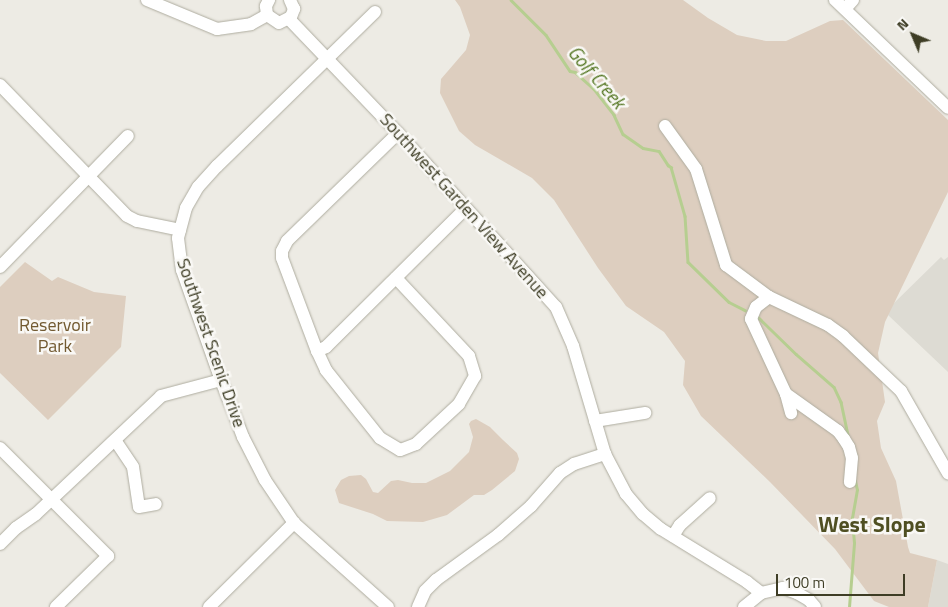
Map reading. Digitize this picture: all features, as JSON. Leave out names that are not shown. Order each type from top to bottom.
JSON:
[{"type":"street","points":[[147,0],[217,29],[250,24],[267,15]]},
{"type":"street","points":[[269,0],[266,6],[267,15],[278,23],[289,19],[294,9],[290,0]]},
{"type":"street","points":[[835,0],[849,5],[948,108]]},
{"type":"street","name":"Southwest Scenic Drive","points":[[375,12],[217,166],[198,187],[190,198],[178,238],[182,270],[221,380],[243,437],[256,463],[294,523],[388,607]]},
{"type":"street","name":"Southwest Garden View Avenue","points":[[289,19],[398,132],[556,307],[573,346],[604,454],[626,494],[643,514],[673,536],[747,582],[761,593]]},
{"type":"street","points":[[0,85],[127,216],[137,222],[180,230]]},
{"type":"street","points":[[665,126],[696,169],[726,265],[769,297],[828,325],[843,336],[901,391],[948,474]]},
{"type":"street","points":[[396,278],[469,356],[475,376],[459,404],[416,444],[400,450],[380,438],[326,370],[282,258],[283,246],[398,132]]},
{"type":"street","points":[[0,267],[128,136]]},
{"type":"street","points":[[317,351],[326,347],[466,208]]},
{"type":"street","points":[[769,297],[756,307],[751,319],[786,394],[791,413]]},
{"type":"street","points":[[0,544],[52,499],[161,396],[221,380]]},
{"type":"street","points":[[786,394],[838,431],[844,439],[849,447],[852,458],[850,482]]},
{"type":"street","points":[[595,421],[646,413]]},
{"type":"street","points":[[116,440],[133,467],[139,507],[156,504]]},
{"type":"street","points":[[0,448],[108,556],[56,607]]},
{"type":"street","points":[[418,607],[425,591],[436,580],[498,535],[531,506],[560,473],[574,464],[604,454]]},
{"type":"street","points":[[673,536],[680,526],[710,498]]},
{"type":"street","points":[[211,606],[294,523]]},
{"type":"street","points":[[744,607],[761,593],[783,588],[798,593],[809,600],[815,607]]},
{"type":"shaded area","points":[[941,257],[944,260],[948,257],[948,372],[888,315],[893,304]]},
{"type":"shaded area","points":[[937,560],[948,564],[948,607],[928,607]]},
{"type":"green space","points":[[455,0],[683,0],[708,18],[737,35],[766,41],[786,41],[830,21],[843,20],[948,120],[948,192],[885,322],[878,353],[885,402],[877,421],[881,448],[896,481],[908,547],[910,553],[937,560],[928,607],[889,607],[874,601],[835,549],[770,482],[701,416],[683,385],[685,361],[664,332],[626,306],[598,268],[554,200],[532,178],[475,145],[459,131],[440,93],[441,79],[466,50],[470,35],[460,7]]},
{"type":"green space","name":"Reservoir Park","points":[[25,262],[52,281],[58,277],[94,292],[126,296],[121,347],[48,420],[0,373],[0,287]]},
{"type":"green space","points":[[476,419],[490,427],[517,453],[519,459],[515,471],[484,495],[474,495],[447,515],[423,522],[387,521],[373,514],[339,503],[335,490],[341,480],[349,476],[361,475],[366,479],[373,492],[378,493],[391,481],[426,483],[450,471],[469,452],[473,437],[469,424]]},
{"type":"waterway","name":"Golf Creek","points":[[511,0],[546,35],[570,71],[575,72],[594,89],[614,115],[623,134],[643,148],[659,151],[671,167],[685,216],[688,262],[729,302],[745,310]]},
{"type":"waterway","name":"Golf Creek","points":[[758,317],[834,387],[841,402],[848,435]]},
{"type":"waterway","name":"Golf Creek","points":[[849,607],[854,543],[852,518],[857,490],[855,481]]},
{"type":"district","name":"West Slope","points":[[872,525]]}]
